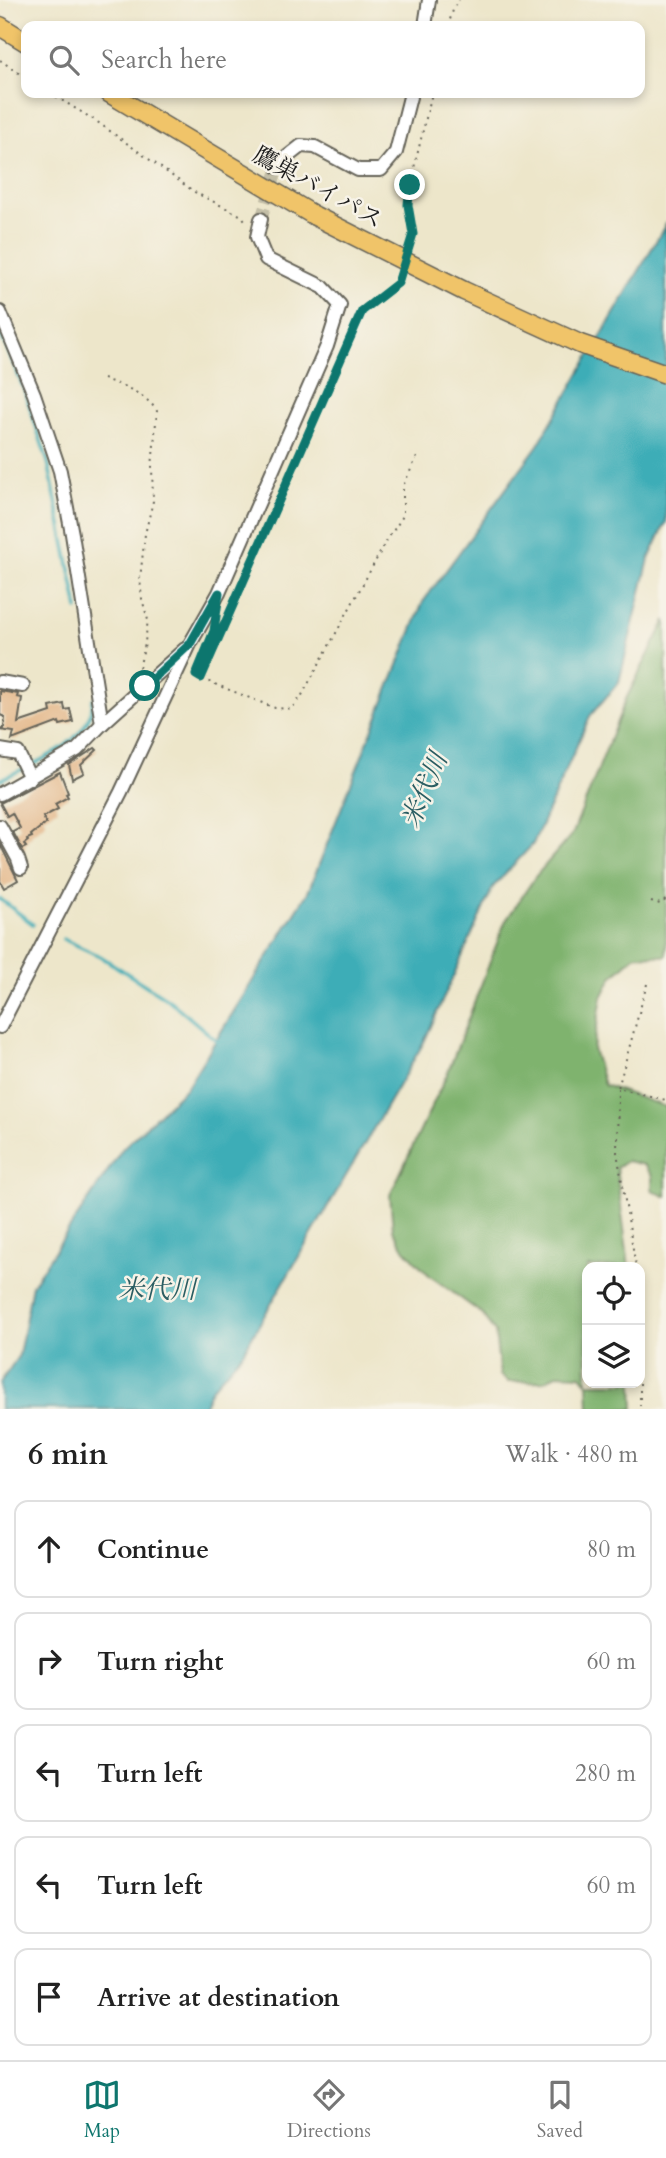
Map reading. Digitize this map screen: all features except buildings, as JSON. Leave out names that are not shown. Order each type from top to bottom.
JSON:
[{"type":"highway","points":[[0,26],[21,39]]},
{"type":"highway","name":"鷹巣バイパス","points":[[117,98],[314,216],[464,291],[580,344],[666,374]]},
{"type":"street","points":[[426,21],[429,0]]},
{"type":"street","points":[[278,167],[301,146],[315,147],[358,170],[382,170],[396,152],[410,98]]},
{"type":"street","points":[[0,1027],[121,792],[190,644],[219,593],[327,346],[340,305],[323,287],[267,259],[257,237],[261,219]]},
{"type":"street","points":[[0,312],[34,394],[60,471],[102,724]]},
{"type":"street","points":[[0,794],[28,775],[77,750],[190,644]]},
{"type":"street","points":[[0,682],[23,686]]},
{"type":"street","points":[[0,750],[18,753],[28,775]]},
{"type":"street","points":[[0,826],[21,869]]},
{"type":"path","points":[[450,21],[459,0]]},
{"type":"path","points":[[0,60],[21,75]]},
{"type":"path","points":[[58,98],[96,121],[196,193],[242,216],[257,237]]},
{"type":"path","points":[[406,258],[413,234],[408,205],[410,185],[431,98]]},
{"type":"path","points":[[201,678],[362,311],[398,283],[402,271]]},
{"type":"path","points":[[103,379],[126,386],[152,403],[157,411],[152,467],[153,500],[145,534],[140,579],[148,620],[144,649],[127,702]]},
{"type":"path","points":[[216,618],[214,631],[196,675],[275,708],[291,709],[301,697],[387,540],[403,516],[403,486],[417,457]]},
{"type":"path","points":[[651,902],[657,904],[664,902],[666,898]]},
{"type":"path","points":[[635,1262],[617,1152],[618,1088],[647,984]]},
{"type":"path","points":[[618,1088],[666,1100]]},
{"type":"path","points":[[639,1388],[640,1409]]},
{"type":"green space","points":[[666,620],[666,956],[636,955],[612,977],[602,997],[593,1049],[604,1085],[666,1107],[666,1197],[652,1190],[652,1176],[644,1165],[627,1161],[616,1168],[628,1262],[582,1262],[582,1376],[557,1374],[545,1381],[508,1382],[500,1375],[495,1332],[481,1313],[429,1275],[405,1250],[393,1230],[390,1195],[448,1072],[505,922],[535,877],[573,833],[626,699]]},
{"type":"green space","points":[[588,1388],[633,1388],[634,1409],[589,1409]]},
{"type":"water","name":"米代川","points":[[666,224],[666,522],[649,559],[619,682],[590,716],[533,844],[493,887],[424,1042],[242,1354],[211,1389],[202,1409],[0,1409],[0,1383],[19,1355],[32,1285],[123,1148],[186,1088],[308,892],[423,602],[538,445]]},
{"type":"waterway","points":[[0,332],[23,387],[48,462],[78,609]]},
{"type":"waterway","points":[[0,780],[44,759],[72,740],[83,729],[90,715],[93,699]]},
{"type":"waterway","points":[[0,899],[33,924]]},
{"type":"waterway","points":[[63,939],[100,956],[170,1001],[216,1040]]},
{"type":"tunnel","points":[[261,219],[278,167]]},
{"type":"route","points":[[145,686],[190,644],[219,593],[214,631],[196,675],[201,678],[362,311],[398,283],[413,234],[408,205],[410,185]]}]
